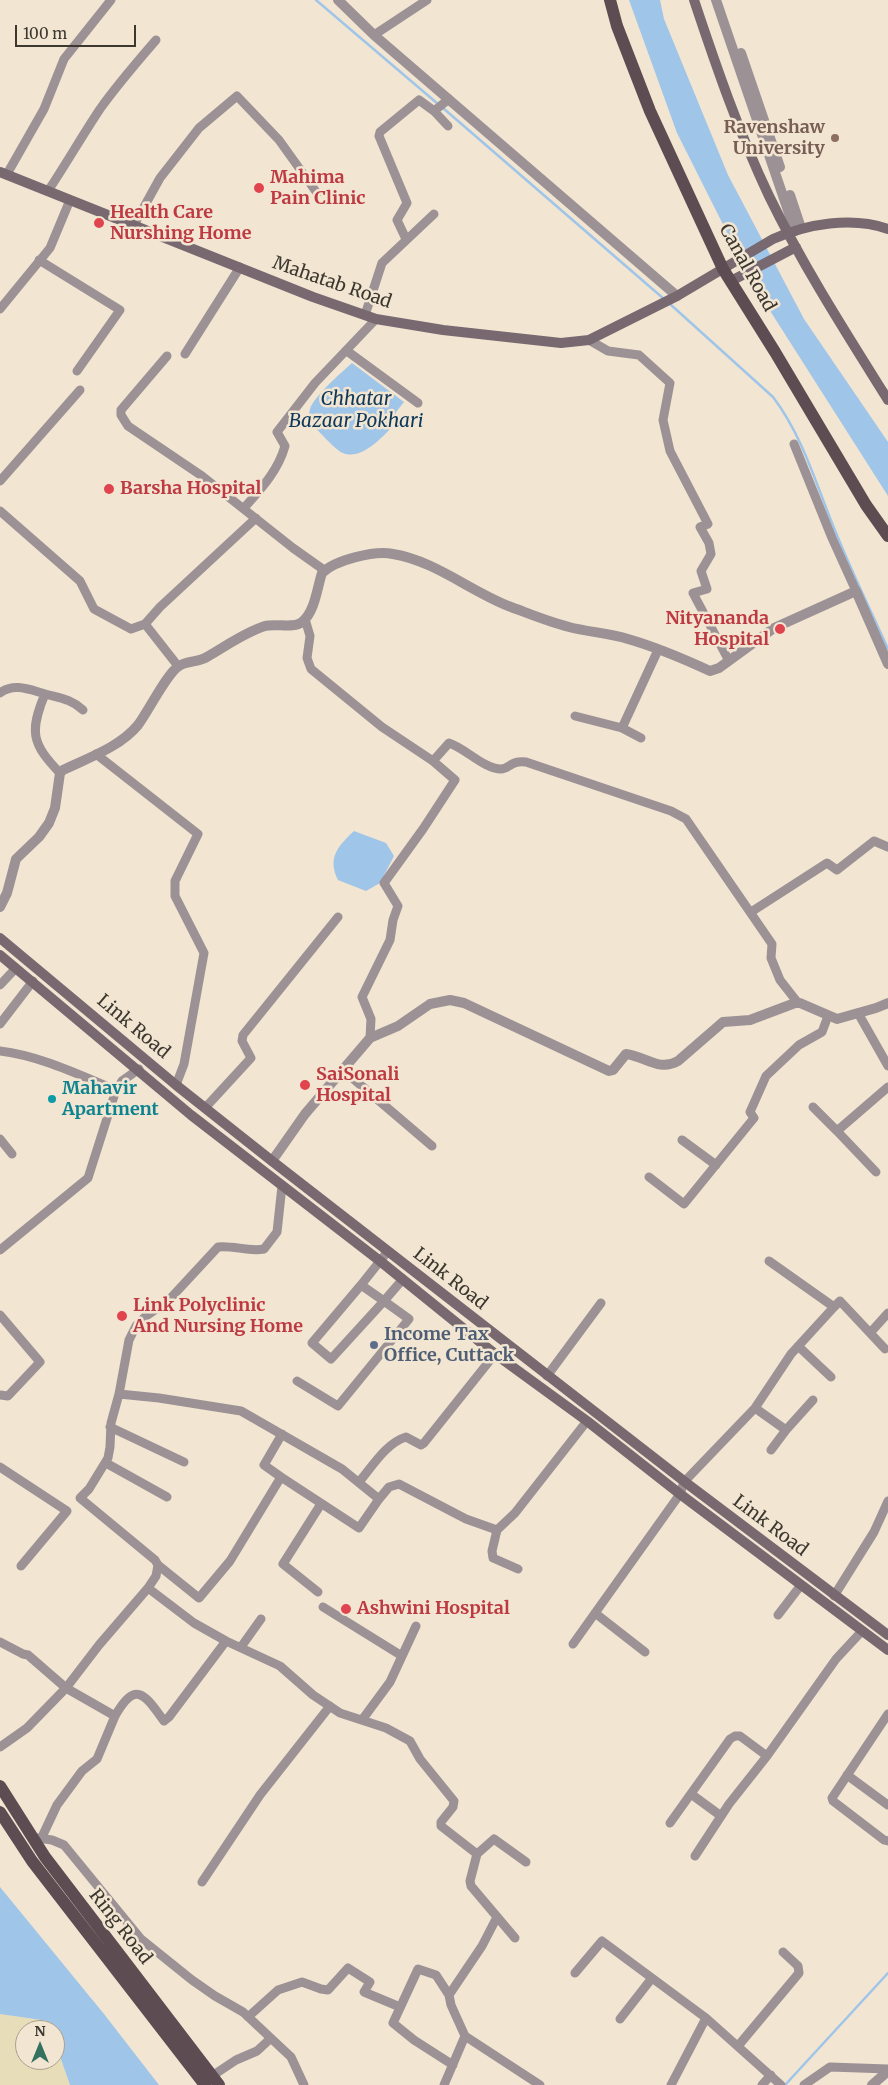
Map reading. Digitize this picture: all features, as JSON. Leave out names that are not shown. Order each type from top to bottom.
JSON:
[{"type":"main road","name":"Canal Road","points":[[610,0],[617,26],[650,111],[726,267],[730,281],[775,352],[866,505],[888,536]]},
{"type":"main road","points":[[694,0],[713,57],[745,139],[794,230],[796,247],[888,400]]},
{"type":"main road","name":"Mahatab Road","points":[[3,173],[376,319],[443,330],[561,343],[589,340],[675,297],[773,239],[794,230],[839,223],[866,223],[888,229]]},
{"type":"main road","points":[[730,281],[796,247]]},
{"type":"main road","name":"Link Road","points":[[0,938],[176,1085],[272,1161],[684,1482],[834,1596],[888,1634]]},
{"type":"main road","name":"Link Road","points":[[0,955],[33,980],[191,1115],[403,1279],[496,1354],[888,1650]]},
{"type":"main road","points":[[142,1073],[155,1067]]},
{"type":"main road","name":"Ring Road","points":[[0,1786],[84,1910],[212,2082]]},
{"type":"main road","name":"Ring Road","points":[[0,1812],[38,1869],[212,2082]]},
{"type":"street","points":[[3,173],[44,109],[64,58],[111,0]]},
{"type":"street","points":[[338,0],[374,35],[675,297]]},
{"type":"street","points":[[374,35],[427,0]]},
{"type":"street","points":[[716,0],[794,230]]},
{"type":"street","points":[[722,0],[763,111],[794,230]]},
{"type":"street","points":[[48,191],[101,108],[129,70],[156,40]]},
{"type":"street","points":[[134,225],[160,178],[200,128],[237,96],[279,140],[317,193]]},
{"type":"street","points":[[434,111],[449,99]]},
{"type":"street","points":[[406,239],[397,220],[407,203],[379,136],[385,128],[419,100],[434,111],[448,126]]},
{"type":"street","points":[[0,309],[50,248],[70,200]]},
{"type":"street","points":[[365,314],[382,263],[434,214]]},
{"type":"street","points":[[39,260],[120,310],[77,371]]},
{"type":"street","points":[[185,354],[240,267]]},
{"type":"street","points":[[244,508],[271,477],[281,460],[285,446],[277,432],[315,383],[376,319]]},
{"type":"street","points":[[589,340],[608,351],[639,355],[670,383],[663,420],[670,452],[708,524],[700,527],[709,543],[711,554],[701,570],[707,589],[693,593],[729,661]]},
{"type":"street","points":[[347,351],[418,403]]},
{"type":"street","points":[[167,356],[121,410],[120,416],[133,431],[195,470],[324,570]]},
{"type":"street","points":[[0,481],[80,390]]},
{"type":"street","points":[[794,444],[832,538],[888,664]]},
{"type":"street","points":[[0,512],[80,581],[94,609],[130,629],[145,624],[160,607],[256,518]]},
{"type":"street","points":[[60,772],[110,747],[137,726],[178,666],[203,659],[258,628],[273,624],[302,624],[309,615],[324,570],[377,552],[393,553],[408,558],[451,576],[508,606],[568,627],[630,639],[710,671],[716,670],[774,628],[856,591]]},
{"type":"street","points":[[305,619],[310,636],[307,658],[311,670],[375,722],[433,761],[455,780],[384,883],[398,906],[393,920],[390,940],[362,997],[371,1019],[370,1038]]},
{"type":"street","points":[[145,624],[178,666]]},
{"type":"street","points":[[622,728],[658,650]]},
{"type":"street","points":[[0,693],[6,688],[18,687],[59,696],[75,702],[82,710]]},
{"type":"street","points":[[45,694],[36,722],[37,744],[43,755],[60,772]]},
{"type":"street","points":[[575,716],[622,728],[641,738]]},
{"type":"street","points":[[433,761],[449,743],[488,765],[499,769],[503,769],[514,762],[526,762],[679,814],[686,819],[752,912],[772,944],[771,958],[780,980],[798,1003],[837,1018],[888,1003]]},
{"type":"street","points":[[96,754],[198,834],[176,881],[176,896],[204,953],[184,1064],[176,1085]]},
{"type":"street","points":[[0,907],[7,893],[16,859],[49,823],[55,808],[60,772]]},
{"type":"street","points":[[752,912],[827,862],[837,870],[874,841],[888,847]]},
{"type":"street","points":[[205,1108],[251,1058],[242,1041],[243,1035],[338,917]]},
{"type":"street","points":[[0,985],[16,968]]},
{"type":"street","points":[[0,1024],[33,980]]},
{"type":"street","points":[[272,1161],[305,1114],[370,1038],[398,1026],[430,1004],[440,1001],[456,1001],[609,1071],[613,1070],[626,1054],[658,1065],[670,1066],[723,1022],[750,1020],[798,1003]]},
{"type":"street","points":[[858,1013],[888,1066]]},
{"type":"street","points":[[649,1177],[684,1204],[754,1118],[750,1112],[766,1076],[799,1045],[822,1032],[828,1016]]},
{"type":"street","points":[[0,1051],[17,1053],[53,1064],[116,1090]]},
{"type":"street","points":[[343,1070],[432,1146]]},
{"type":"street","points":[[0,1250],[88,1178],[116,1090],[122,1081],[142,1073]]},
{"type":"street","points":[[837,1131],[888,1087]]},
{"type":"street","points":[[813,1107],[876,1172]]},
{"type":"street","points":[[0,1139],[12,1154]]},
{"type":"street","points":[[682,1140],[716,1165]]},
{"type":"street","points":[[22,1566],[67,1511],[89,1490],[106,1463],[110,1447],[110,1428],[119,1394],[129,1340],[136,1326],[146,1316],[168,1301],[218,1247],[253,1251],[264,1249],[277,1232],[282,1186]]},
{"type":"street","points":[[388,1251],[312,1343],[331,1359],[403,1279]]},
{"type":"street","points":[[769,1261],[834,1307]]},
{"type":"street","points":[[297,1381],[338,1406],[409,1319],[361,1285]]},
{"type":"street","points":[[573,1644],[680,1494],[684,1482],[755,1408],[791,1354],[840,1301],[885,1349]]},
{"type":"street","points":[[547,1376],[601,1303]]},
{"type":"street","points":[[870,1333],[888,1313]]},
{"type":"street","points":[[0,1314],[40,1362],[8,1396],[0,1395]]},
{"type":"street","points":[[798,1346],[831,1377]]},
{"type":"street","points":[[359,1482],[391,1444],[399,1439],[406,1437],[421,1445],[424,1443],[496,1354]]},
{"type":"street","points":[[119,1394],[159,1398],[241,1411],[342,1469],[379,1499]]},
{"type":"street","points":[[771,1450],[813,1400]]},
{"type":"street","points":[[755,1408],[786,1430]]},
{"type":"street","points":[[518,1569],[493,1558],[492,1551],[497,1530],[515,1513],[587,1421]]},
{"type":"street","points":[[110,1428],[184,1462]]},
{"type":"street","points":[[282,1434],[264,1465],[359,1528],[389,1487],[399,1484],[466,1519],[497,1530]]},
{"type":"street","points":[[106,1463],[167,1497]]},
{"type":"street","points":[[0,1467],[67,1511]]},
{"type":"street","points":[[80,1498],[151,1555],[158,1565],[199,1598],[230,1561],[280,1477]]},
{"type":"street","points":[[834,1596],[874,1532],[888,1501]]},
{"type":"street","points":[[318,1592],[283,1564],[321,1504]]},
{"type":"street","points":[[0,1748],[27,1728],[66,1688],[99,1645],[148,1588],[156,1576],[158,1565]]},
{"type":"street","points":[[778,1615],[801,1585]]},
{"type":"street","points":[[148,1588],[194,1623],[226,1641],[280,1666],[313,1695],[340,1712],[386,1728],[410,1741],[420,1759],[454,1801],[453,1807],[441,1822],[441,1826],[477,1854]]},
{"type":"street","points":[[323,1607],[402,1656]]},
{"type":"street","points":[[595,1613],[646,1652]]},
{"type":"street","points":[[241,1647],[262,1619]]},
{"type":"street","points":[[362,1720],[390,1682],[416,1626]]},
{"type":"street","points":[[695,1856],[721,1816],[767,1756],[836,1659],[862,1631]]},
{"type":"street","points":[[226,1641],[169,1717],[164,1721],[145,1696],[135,1694],[127,1698],[115,1716],[97,1758],[82,1771],[36,1838],[52,1840],[64,1845],[141,1938],[192,1980],[248,2017],[295,2063],[304,2085]]},
{"type":"street","points":[[0,1642],[28,1655],[66,1688],[115,1716]]},
{"type":"street","points":[[202,1882],[260,1795],[330,1706]]},
{"type":"street","points":[[888,1714],[832,1796],[832,1801],[884,1840],[888,1841]]},
{"type":"street","points":[[670,1824],[730,1739],[740,1736],[767,1756]]},
{"type":"street","points":[[847,1775],[888,1805]]},
{"type":"street","points":[[691,1794],[721,1816]]},
{"type":"street","points":[[515,1938],[471,1886],[470,1881],[477,1854],[494,1839],[526,1862]]},
{"type":"street","points":[[449,1994],[482,1946],[496,1916]]},
{"type":"street","points":[[576,1973],[602,1941],[706,2018],[781,2085]]},
{"type":"street","points":[[738,2046],[799,1973],[798,1966],[783,1952]]},
{"type":"street","points":[[248,2017],[278,1990],[302,1982],[321,1990],[328,1990],[348,1968],[370,1982],[364,1992],[400,2008]]},
{"type":"street","points":[[453,2065],[414,2040],[393,2023],[418,1969],[436,1975],[449,1994],[451,2005],[465,2036],[536,2084]]},
{"type":"street","points":[[620,2019],[652,1978]]},
{"type":"street","points":[[671,2085],[706,2018]]},
{"type":"street","points":[[444,2085],[465,2036]]},
{"type":"street","points":[[212,2082],[236,2060],[257,2051],[270,2039]]},
{"type":"street","points":[[804,2085],[830,2067],[888,2070]]},
{"type":"street","points":[[872,2085],[888,2070]]},
{"type":"street","points":[[762,2085],[770,2075]]},
{"type":"sand","points":[[0,2014],[41,2020],[15,2020],[15,2070],[65,2070],[70,2085],[0,2085]]},
{"type":"water","points":[[629,0],[660,0],[664,19],[728,175],[804,319],[888,442],[888,496],[753,284],[677,133]]},
{"type":"water","name":"Chhatar Bazaar Pokhari","points":[[352,363],[404,402],[396,412],[395,424],[384,435],[365,451],[350,455],[340,451],[326,439],[309,421],[309,418],[312,404],[329,384]]},
{"type":"water","points":[[354,831],[386,843],[394,856],[380,883],[366,891],[338,880],[335,872],[334,859],[336,853],[343,842]]},
{"type":"water","points":[[0,1887],[104,2014],[159,2085],[70,2085],[65,2070],[65,2020],[41,2020],[0,2014]]},
{"type":"waterway","points":[[316,0],[438,104]]},
{"type":"waterway","points":[[443,108],[664,299]]},
{"type":"waterway","points":[[670,304],[773,397],[784,413],[810,466],[831,522],[888,649]]},
{"type":"waterway","points":[[785,2085],[888,1973]]},
{"type":"place","name":"Ravenshaw University","points":[[835,138]]},
{"type":"place","name":"Mahima Pain Clinic","points":[[259,188]]},
{"type":"place","name":"Health Care Nurshing Home","points":[[99,223]]},
{"type":"place","name":"Barsha Hospital","points":[[109,489]]},
{"type":"place","name":"Nityananda Hospital","points":[[780,629]]},
{"type":"place","name":"SaiSonali Hospital","points":[[305,1085]]},
{"type":"place","name":"Mahavir Apartment","points":[[52,1099]]},
{"type":"place","name":"Link Polyclinic And Nursing Home","points":[[122,1316]]},
{"type":"place","name":"Income Tax Office, Cuttack","points":[[374,1345]]},
{"type":"place","name":"Ashwini Hospital","points":[[346,1609]]}]
